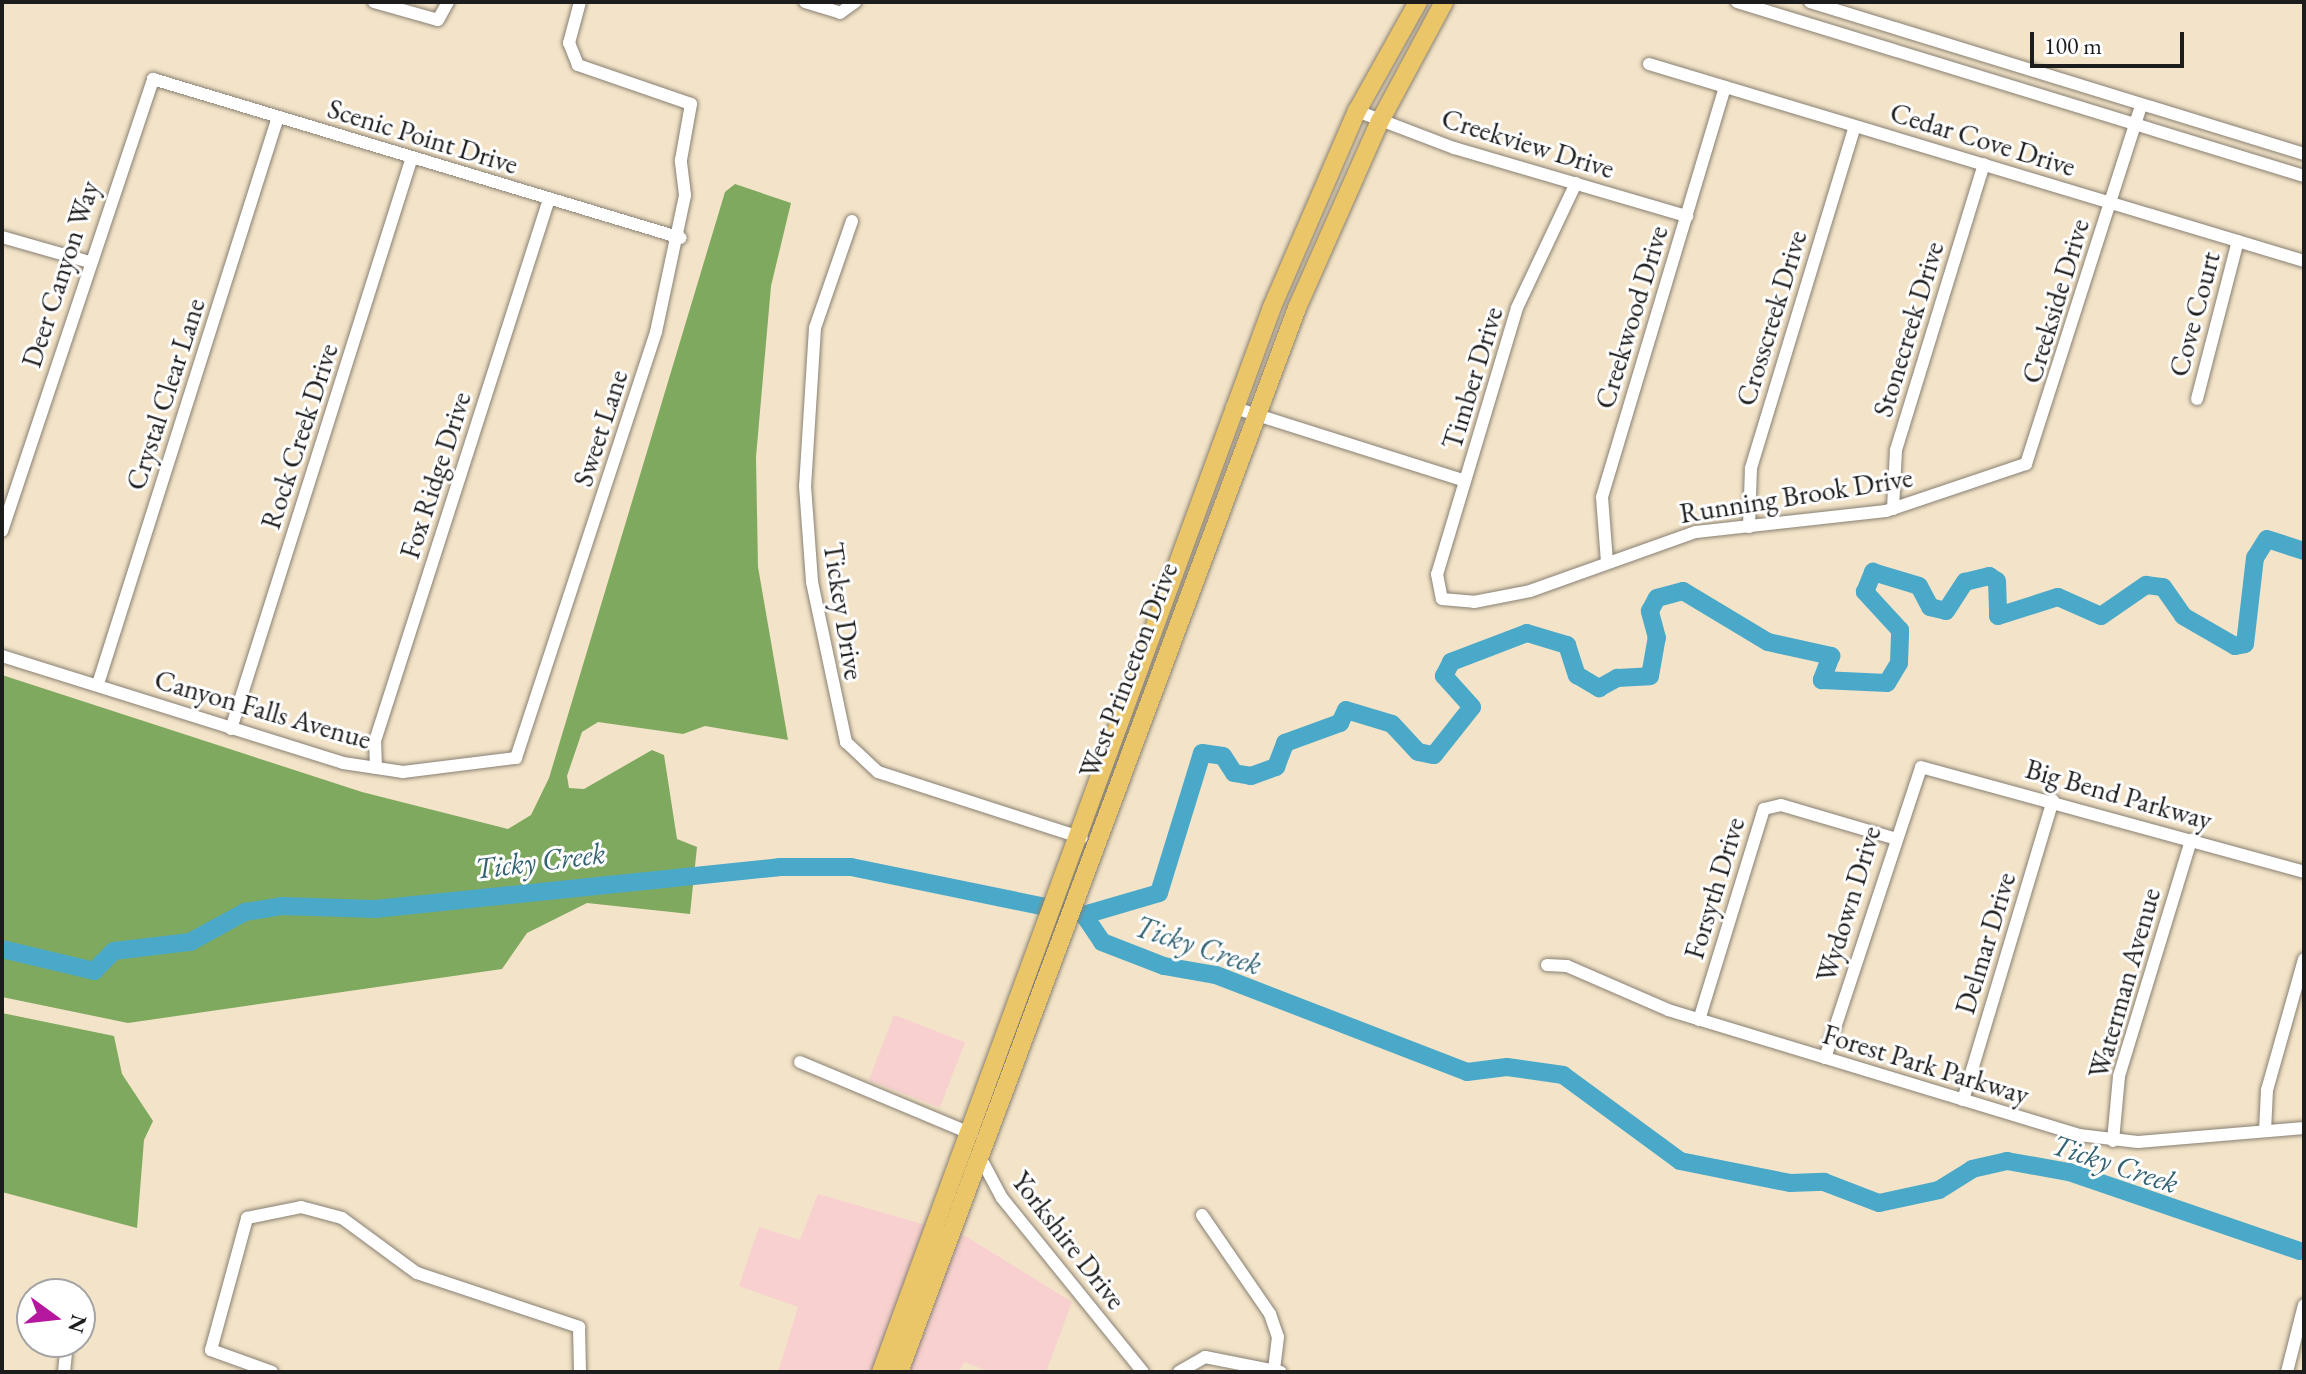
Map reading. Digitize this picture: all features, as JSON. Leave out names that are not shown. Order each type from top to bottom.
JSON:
[{"type":"highway","name":"West Princeton Drive","points":[[881,1372],[971,1129],[1072,835],[1232,407],[1357,111],[1418,2]]},
{"type":"highway","name":"West Princeton Drive","points":[[899,1372],[981,1160],[1058,938],[1254,417],[1380,121],[1444,2]]},
{"type":"street","points":[[374,2],[438,20],[448,2]]},
{"type":"street","name":"Sweet Lane","points":[[516,758],[681,238],[683,135],[691,104],[570,58],[580,2]]},
{"type":"street","points":[[805,2],[852,6]]},
{"type":"street","points":[[1737,2],[2304,176]]},
{"type":"street","points":[[1810,2],[2304,154]]},
{"type":"street","name":"Cedar Cove Drive","points":[[1649,64],[2304,261]]},
{"type":"street","name":"Scenic Point Drive","points":[[153,79],[681,238]]},
{"type":"street","name":"Deer Canyon Way","points":[[2,531],[153,79]]},
{"type":"street","name":"Creekwood Drive","points":[[1607,562],[1602,497],[1725,87]]},
{"type":"street","name":"Creekside Drive","points":[[2026,464],[2141,105]]},
{"type":"street","name":"Creekview Drive","points":[[1357,111],[1380,121],[1687,216]]},
{"type":"street","name":"Crystal Clear Lane","points":[[98,684],[278,117]]},
{"type":"street","name":"Crosscreek Drive","points":[[1749,527],[1751,468],[1855,126]]},
{"type":"street","name":"Rock Creek Drive","points":[[231,729],[412,157]]},
{"type":"street","name":"Stonecreek Drive","points":[[1893,509],[1896,450],[1984,164]]},
{"type":"street","name":"Timber Drive","points":[[1436,594],[1465,481],[1517,308],[1576,183]]},
{"type":"street","name":"Fox Ridge Drive","points":[[376,768],[375,741],[549,199]]},
{"type":"street","name":"Tickey Drive","points":[[852,221],[815,328],[805,486],[812,582],[842,731],[854,757],[878,772],[1094,841]]},
{"type":"street","points":[[2,237],[90,262]]},
{"type":"street","name":"Cove Court","points":[[2197,399],[2238,241]]},
{"type":"street","points":[[1232,407],[1254,417],[1465,481]]},
{"type":"street","name":"Running Brook Drive","points":[[1436,594],[1454,601],[1497,599],[1696,532],[1893,509],[2026,464]]},
{"type":"street","name":"Canyon Falls Avenue","points":[[2,656],[98,684],[231,729],[376,768],[403,772],[516,758]]},
{"type":"street","name":"Big Bend Parkway","points":[[1921,767],[2053,800],[2304,872]]},
{"type":"street","name":"Wydown Drive","points":[[1825,1058],[1893,838],[1921,767]]},
{"type":"street","name":"Delmar Drive","points":[[1963,1100],[2053,800]]},
{"type":"street","name":"Forsyth Drive","points":[[1699,1020],[1764,809],[1781,805],[1893,838]]},
{"type":"street","name":"Waterman Avenue","points":[[2113,1141],[2119,1076],[2191,840]]},
{"type":"street","points":[[2265,1131],[2267,1090],[2304,959]]},
{"type":"street","name":"Forest Park Parkway","points":[[1547,965],[1567,966],[1699,1020],[1963,1100],[2113,1141],[2304,1128]]},
{"type":"street","points":[[800,1062],[971,1129]]},
{"type":"street","name":"Yorkshire Drive","points":[[971,1129],[981,1160],[1002,1198],[1143,1372]]},
{"type":"street","points":[[272,1372],[211,1350],[247,1218],[301,1207],[342,1218],[417,1273],[579,1327],[580,1372]]},
{"type":"street","points":[[1179,1372],[1205,1357],[1278,1371],[1278,1337],[1270,1314],[1202,1215]]},
{"type":"street","points":[[2287,1372],[2304,1305]]},
{"type":"shaded area","points":[[894,1015],[965,1042],[940,1108],[869,1080]]},
{"type":"shaded area","points":[[818,1194],[967,1237],[1072,1302],[1046,1372],[991,1372],[964,1362],[959,1372],[778,1372],[798,1307],[739,1286],[759,1227],[800,1240]]},
{"type":"green space","points":[[735,184],[791,203],[771,286],[756,457],[758,567],[788,740],[705,726],[683,734],[598,722],[582,732],[567,776],[569,788],[584,789],[652,750],[664,755],[677,839],[697,847],[690,914],[587,903],[527,933],[502,969],[128,1023],[2,997],[2,675],[362,792],[508,829],[531,815],[549,778],[725,192]]},
{"type":"green space","points":[[2,1013],[114,1036],[122,1074],[153,1121],[144,1140],[137,1228],[2,1192]]},
{"type":"waterway","points":[[2,949],[94,971],[114,951],[190,942],[245,912],[281,906],[375,909],[779,867],[851,867],[1084,915],[1159,893],[1202,753],[1223,756],[1234,773],[1251,776],[1276,767],[1285,743],[1340,723],[1346,710],[1392,724],[1418,752],[1434,755],[1472,707],[1444,676],[1451,662],[1527,633],[1567,645],[1577,675],[1599,688],[1617,678],[1650,676],[1657,638],[1650,611],[1657,598],[1683,591],[1768,642],[1831,656],[1822,680],[1887,683],[1899,663],[1900,630],[1865,592],[1873,572],[1919,586],[1930,607],[1946,611],[1965,582],[1989,576],[1997,581],[1998,616],[2058,597],[2101,616],[2146,585],[2163,587],[2183,616],[2235,646],[2245,644],[2255,558],[2267,539],[2304,551]]},
{"type":"waterway","name":"Ticky Creek","points":[[1084,915],[1102,942],[1164,966],[1216,975],[1467,1072],[1507,1067],[1563,1075],[1680,1161],[1790,1183],[1824,1182],[1879,1203],[1939,1190],[1972,1169],[2007,1161],[2069,1172],[2300,1251]]}]
